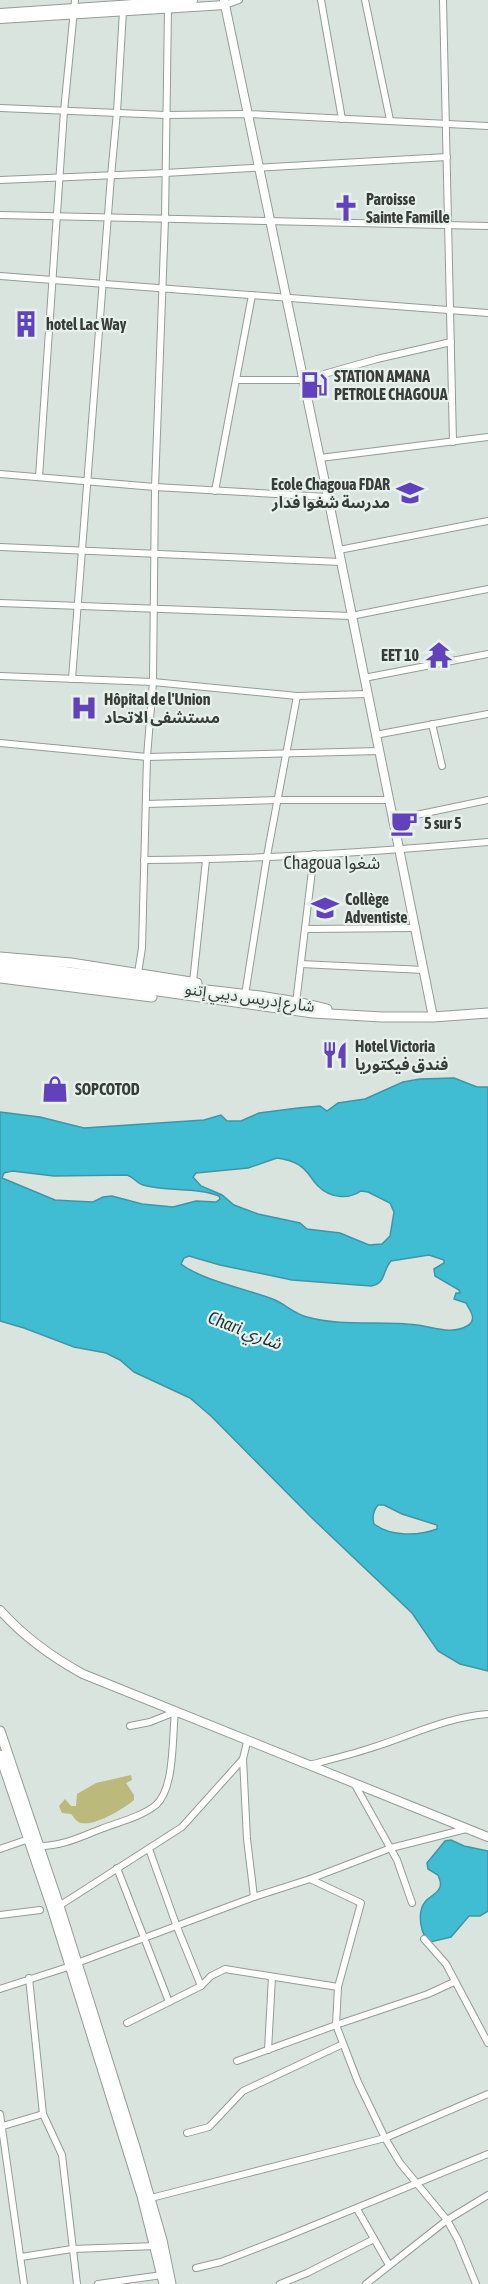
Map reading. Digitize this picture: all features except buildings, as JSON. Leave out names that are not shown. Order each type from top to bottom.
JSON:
[{"type":"main road","points":[[0,957],[71,963],[193,982],[234,998]]},
{"type":"main road","points":[[0,964],[78,972],[156,988]]},
{"type":"main road","points":[[0,971],[156,988]]},
{"type":"main road","points":[[0,978],[202,1003],[234,998]]},
{"type":"main road","name":"شارع إدريس ديبي إتنو","points":[[156,988],[234,998],[313,1013],[382,1017],[433,1017],[488,1013]]},
{"type":"main road","name":"شارع إدريس ديبي إتنو","points":[[234,998],[245,994],[344,1014]]},
{"type":"main road","points":[[0,1610],[29,1638],[57,1659],[83,1674],[488,1837]]},
{"type":"main road","points":[[0,1731],[59,1906],[74,1964],[171,2284]]},
{"type":"main road","points":[[0,1755],[74,1964],[151,2198],[160,2246],[163,2280]]},
{"type":"street","points":[[0,13],[193,0]]},
{"type":"street","points":[[0,19],[74,7],[123,11],[248,0]]},
{"type":"street","points":[[321,0],[342,119]]},
{"type":"street","points":[[365,0],[390,120]]},
{"type":"street","points":[[443,0],[453,442]]},
{"type":"street","points":[[224,2],[339,550],[433,1017]]},
{"type":"street","points":[[39,477],[64,111],[74,7]]},
{"type":"street","points":[[138,973],[143,922],[147,757],[153,682],[155,487],[165,219],[168,8]]},
{"type":"street","points":[[72,679],[89,481],[123,11]]},
{"type":"street","points":[[0,108],[166,115],[247,114],[488,126]]},
{"type":"street","points":[[0,180],[447,157]]},
{"type":"street","points":[[0,215],[488,226]]},
{"type":"street","points":[[0,276],[488,313]]},
{"type":"street","points":[[215,491],[252,295]]},
{"type":"street","points":[[237,380],[303,380],[377,359],[451,342]]},
{"type":"street","points":[[320,458],[488,437]]},
{"type":"street","points":[[0,474],[155,487],[328,497]]},
{"type":"street","points":[[339,550],[488,521]]},
{"type":"street","points":[[0,547],[341,562]]},
{"type":"street","points":[[0,603],[351,616],[488,589]]},
{"type":"street","points":[[363,678],[488,654]]},
{"type":"street","points":[[0,676],[153,682],[297,696],[367,694]]},
{"type":"street","points":[[245,994],[267,856],[297,696]]},
{"type":"street","points":[[375,735],[488,714]]},
{"type":"street","points":[[432,724],[442,766]]},
{"type":"street","points":[[0,743],[147,757],[379,751]]},
{"type":"street","points":[[146,804],[278,800],[388,800]]},
{"type":"street","points":[[392,820],[488,800]]},
{"type":"street","points":[[144,860],[206,860],[398,850],[488,842]]},
{"type":"street","points":[[296,1004],[314,854]]},
{"type":"street","points":[[193,982],[206,860]]},
{"type":"street","points":[[305,929],[415,928]]},
{"type":"street","points":[[301,964],[424,970]]},
{"type":"street","points":[[40,1846],[58,1845],[132,1818],[156,1805],[162,1797],[170,1773],[175,1712],[150,1722],[130,1726]]},
{"type":"street","points":[[309,1765],[377,1746],[440,1723],[467,1716],[488,1714]]},
{"type":"street","points":[[248,1742],[243,1759],[247,1839],[254,1897]]},
{"type":"street","points":[[59,1906],[186,1823],[243,1759]]},
{"type":"street","points":[[354,1784],[391,1848],[412,1903]]},
{"type":"street","points":[[0,1989],[144,1939],[391,1848],[466,1829]]},
{"type":"street","points":[[0,1849],[29,1839]]},
{"type":"street","points":[[149,1849],[201,1986]]},
{"type":"street","points":[[117,1868],[169,2002]]},
{"type":"street","points":[[310,1879],[361,1903],[338,1987],[336,2025],[385,2138],[400,2163],[447,2220],[476,2284]]},
{"type":"street","points":[[0,1915],[40,1910]]},
{"type":"street","points":[[424,1939],[446,1964],[454,1982],[486,2034],[488,2043]]},
{"type":"street","points":[[127,2023],[201,1986],[211,1976],[225,1970],[338,1987]]},
{"type":"street","points":[[268,2050],[272,1977]]},
{"type":"street","points":[[29,1978],[43,2114],[62,2156],[77,2284]]},
{"type":"street","points":[[237,2061],[428,1994],[454,1982]]},
{"type":"street","points":[[187,2133],[209,2127],[225,2112],[233,2100],[252,2086],[343,2044]]},
{"type":"street","points":[[151,2198],[385,2138],[488,2094]]},
{"type":"street","points":[[0,2114],[24,2284]]},
{"type":"street","points":[[1,2127],[43,2114]]},
{"type":"street","points":[[196,2268],[221,2262],[357,2209],[488,2154]]},
{"type":"street","points":[[366,2284],[447,2220],[488,2195]]},
{"type":"street","points":[[357,2209],[389,2265]]},
{"type":"street","points":[[280,2284],[374,2239]]},
{"type":"street","points":[[21,2257],[72,2249],[160,2246]]},
{"type":"street","points":[[98,2284],[163,2280]]},
{"type":"shaded area","points":[[131,1775],[132,1780],[126,1783],[134,1795],[134,1800],[116,1812],[87,1823],[78,1822],[71,1814],[62,1813],[59,1806],[65,1799],[71,1806],[76,1806],[77,1794],[96,1783]]},
{"type":"water","name":"Chari شاري","points":[[454,1078],[477,1087],[488,1087],[488,1671],[460,1664],[438,1651],[412,1613],[190,1398],[134,1372],[120,1360],[106,1353],[74,1347],[0,1321],[0,1112],[40,1117],[84,1128],[204,1120],[221,1115],[227,1121],[241,1121],[259,1113],[298,1108],[320,1106],[327,1111],[338,1103],[365,1099],[403,1082]],"holes":[[[277,1158],[283,1159],[302,1167],[318,1186],[333,1195],[345,1197],[361,1191],[368,1192],[390,1203],[394,1212],[390,1236],[382,1244],[369,1245],[340,1233],[307,1229],[300,1223],[258,1214],[234,1205],[222,1195],[201,1186],[193,1177],[196,1173],[248,1168]],[[12,1171],[54,1176],[127,1175],[143,1185],[201,1191],[219,1196],[220,1199],[216,1202],[196,1201],[173,1207],[142,1204],[112,1196],[93,1202],[55,1200],[2,1178],[4,1173]],[[429,1255],[444,1260],[444,1263],[434,1269],[435,1276],[459,1290],[460,1293],[456,1293],[454,1299],[466,1303],[473,1318],[470,1324],[461,1329],[442,1330],[417,1325],[321,1320],[303,1316],[275,1300],[213,1280],[181,1264],[184,1258],[189,1256],[292,1280],[371,1286],[382,1280],[391,1261]],[[384,1505],[402,1514],[437,1525],[437,1529],[414,1534],[388,1531],[374,1524],[373,1514],[376,1507]]]},
{"type":"water","points":[[451,1840],[464,1846],[488,1851],[488,1911],[480,1916],[469,1916],[451,1937],[430,1942],[422,1929],[421,1911],[425,1902],[438,1891],[441,1884],[438,1875],[428,1869],[427,1863],[445,1841]]},
{"type":"place","name":"Paroisse Sainte Famille","points":[[346,208]]},
{"type":"place","name":"hotel Lac Way","points":[[26,324]]},
{"type":"place","name":"STATION AMANA PETROLE CHAGOUA","points":[[314,385]]},
{"type":"place","name":"Ecole Chagoua FDAR مدرسة شغوا فدار","points":[[410,493]]},
{"type":"place","name":"EET 10","points":[[439,655]]},
{"type":"place","name":"Hôpital de l'Union مستشفى الاتحاد","points":[[84,708]]},
{"type":"place","name":"5 sur 5","points":[[404,823]]},
{"type":"place","name":"Collège Adventiste","points":[[325,908]]},
{"type":"place","name":"Hotel Victoria فندق فيكتوريا","points":[[335,1055]]},
{"type":"place","name":"SOPCOTOD","points":[[55,1089]]},
{"type":"district","name":"Chagoua شغوا","points":[[332,862]]}]
